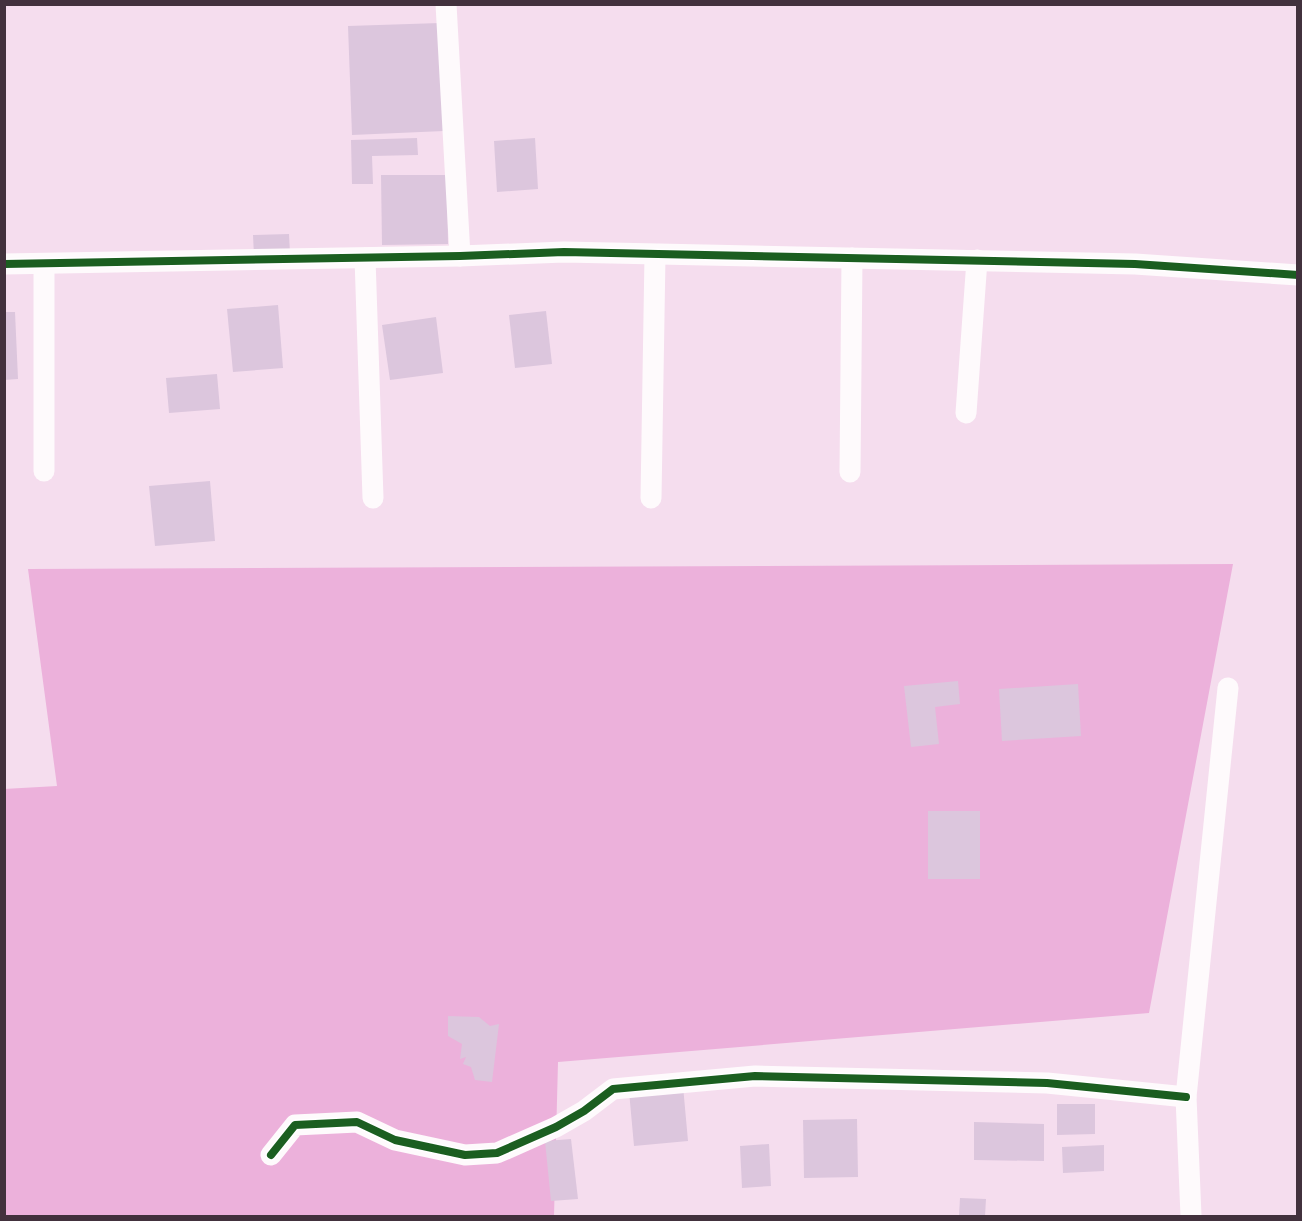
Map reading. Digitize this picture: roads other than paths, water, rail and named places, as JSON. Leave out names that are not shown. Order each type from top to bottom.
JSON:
[{"type":"street","points":[[446,4],[460,256]]},
{"type":"street","points":[[4,264],[564,252],[1135,264],[1298,275]]},
{"type":"street","points":[[651,498],[655,255]]},
{"type":"street","points":[[365,258],[373,498]]},
{"type":"street","points":[[850,472],[852,258]]},
{"type":"street","points":[[966,413],[977,260]]},
{"type":"street","points":[[44,264],[44,471]]},
{"type":"street","points":[[1191,1216],[1186,1097],[1228,688]]},
{"type":"street","points":[[271,1155],[296,1125],[357,1122],[395,1140],[465,1155],[497,1152],[585,1111],[613,1089],[756,1076],[1047,1083],[1186,1097]]}]
